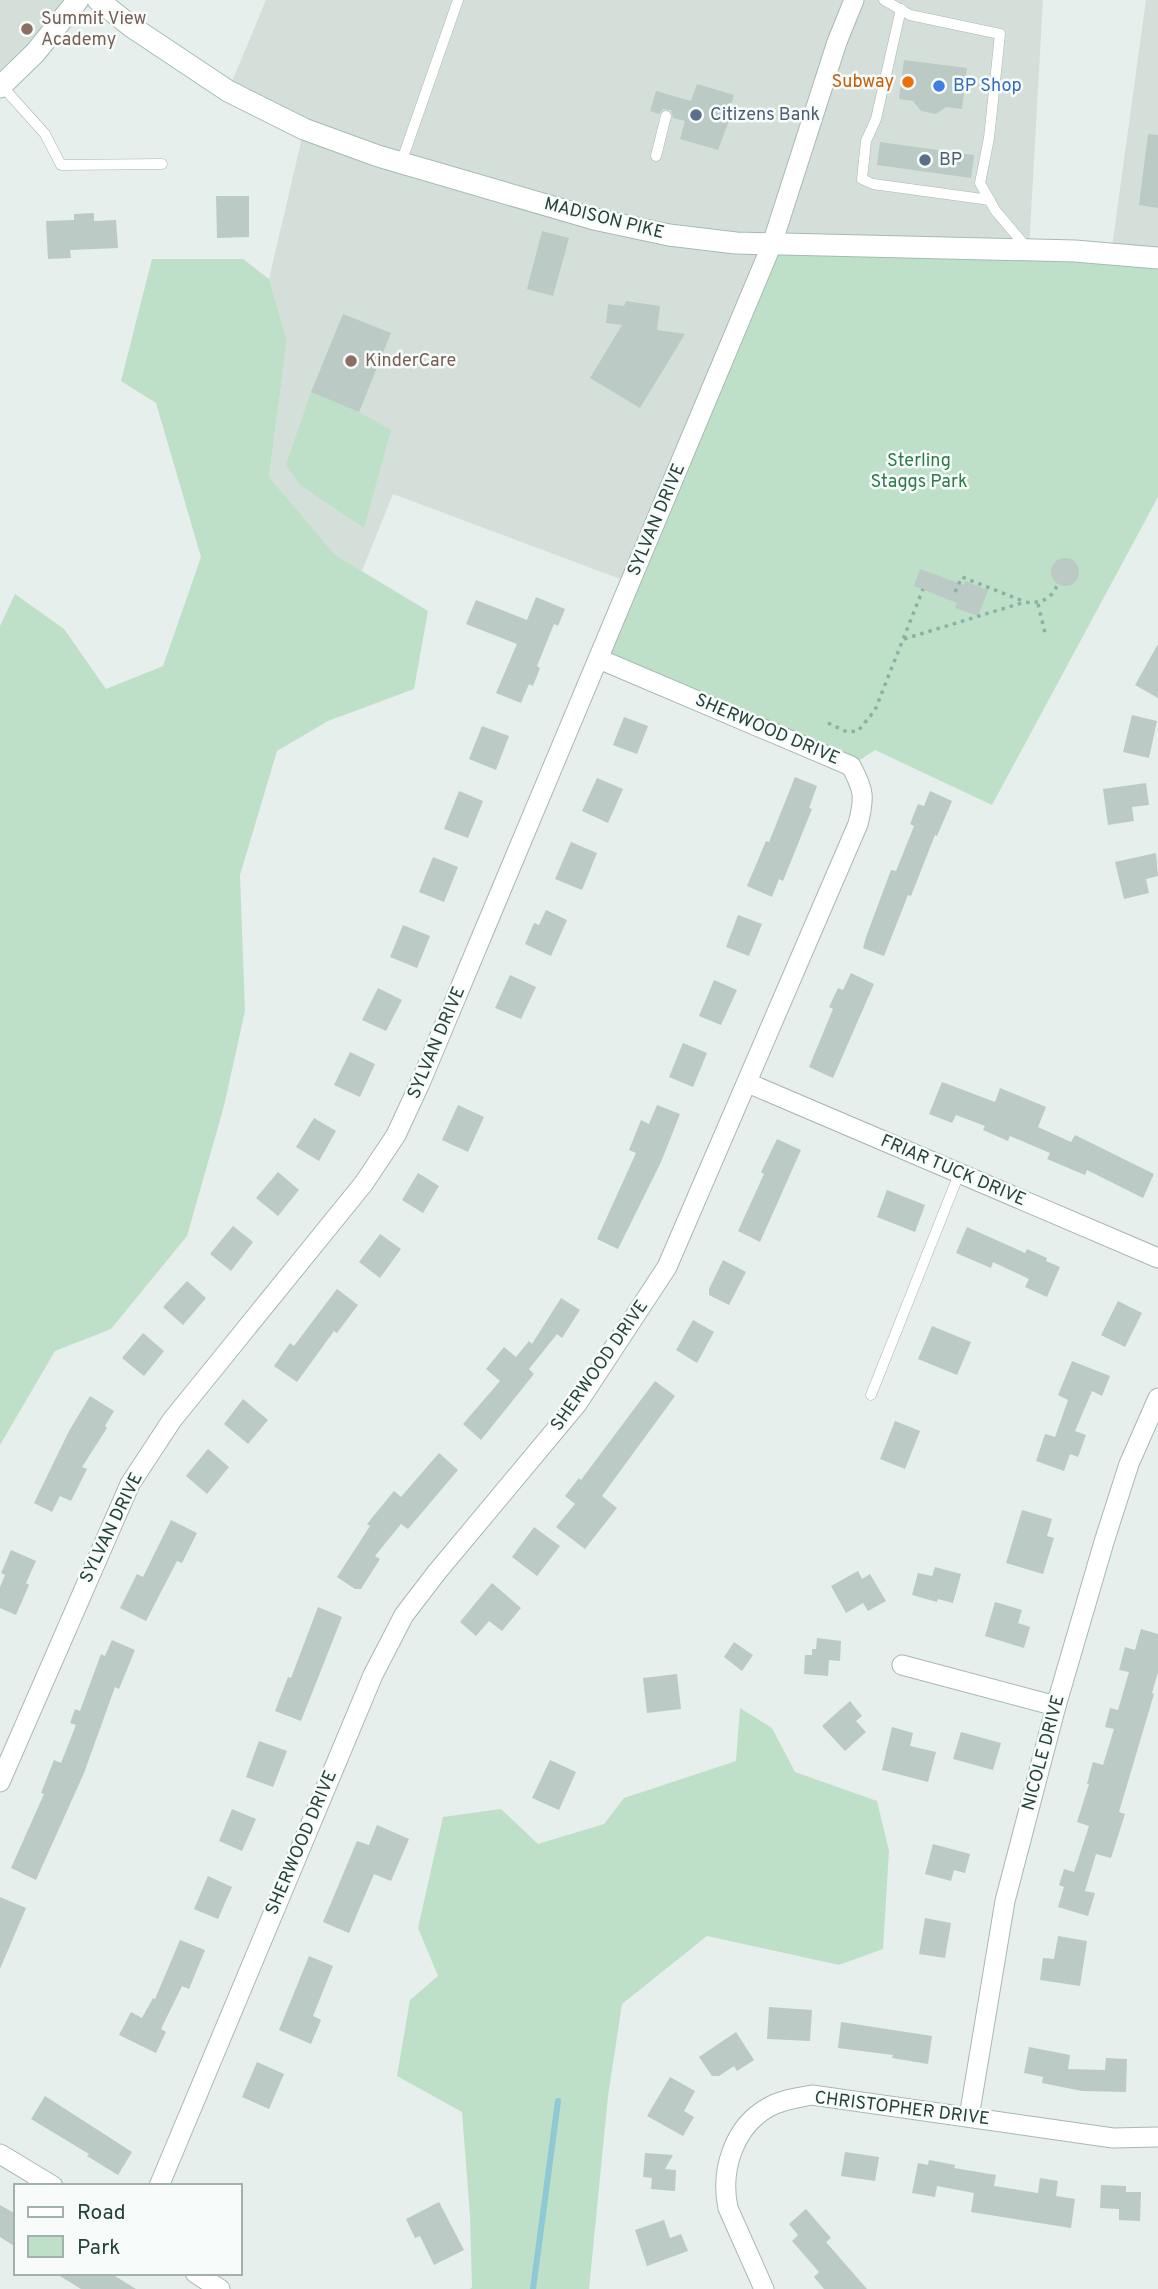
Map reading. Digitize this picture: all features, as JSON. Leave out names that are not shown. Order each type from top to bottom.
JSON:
[{"type":"main road","points":[[1,86],[35,53],[78,0]]},
{"type":"main road","name":"MADISON PIKE","points":[[98,0],[132,27],[228,91],[304,129],[401,163],[594,219],[696,240],[1075,251],[1158,258]]},
{"type":"street","name":"SYLVAN DRIVE","points":[[0,1782],[130,1484],[172,1420],[330,1229],[396,1135],[772,244],[837,42],[854,0]]},
{"type":"street","name":"SHERWOOD DRIVE","points":[[160,2184],[373,1675],[404,1615],[578,1404],[667,1267],[858,824],[864,801],[862,786],[851,766],[599,659]]},
{"type":"street","name":"FRIAR TUCK DRIVE","points":[[748,1083],[1158,1258]]},
{"type":"street","name":"NICOLE DRIVE","points":[[969,2117],[1005,1901],[1056,1706],[1129,1464],[1158,1398]]},
{"type":"street","points":[[902,1665],[1056,1706]]},
{"type":"street","name":"CHRISTOPHER DRIVE","points":[[764,2289],[728,2208],[726,2197],[727,2165],[732,2146],[752,2119],[769,2106],[812,2095],[1113,2138],[1158,2137]]},
{"type":"street","points":[[0,2154],[50,2184]]},
{"type":"street","points":[[198,2275],[220,2289]]},
{"type":"lane","points":[[401,163],[458,0]]},
{"type":"lane","points":[[884,0],[911,15],[1000,34],[989,138],[980,183],[989,200],[1029,250]]},
{"type":"lane","points":[[901,9],[876,119],[866,141],[862,179],[873,184],[989,200]]},
{"type":"lane","points":[[1,86],[45,134],[61,165],[162,164]]},
{"type":"lane","points":[[656,156],[666,116]]},
{"type":"lane","points":[[871,1395],[959,1174]]},
{"type":"path","points":[[955,592],[962,577],[1025,602],[1038,604],[1054,593],[1058,583]]},
{"type":"path","points":[[828,723],[847,732],[858,731],[867,722],[875,710],[923,589]]},
{"type":"path","points":[[904,639],[1025,602]]},
{"type":"path","points":[[1038,604],[1046,637]]},
{"type":"shaded area","name":"Summit View Academy","points":[[0,0],[78,0],[0,87]]},
{"type":"shaded area","points":[[266,0],[1043,0],[1029,250],[631,583],[393,494],[362,571],[334,555],[269,477],[287,341],[269,279],[304,129],[228,91]]},
{"type":"shaded area","points":[[1146,0],[1158,0],[1158,258],[1111,254]]},
{"type":"green space","name":"Sterling Staggs Park","points":[[772,244],[1158,258],[1158,497],[992,805],[875,750],[851,766],[599,659]]},
{"type":"green space","points":[[152,259],[243,259],[269,279],[287,341],[269,477],[335,555],[428,611],[414,689],[328,721],[277,751],[240,875],[245,1011],[224,1106],[187,1236],[111,1329],[55,1351],[0,1445],[0,626],[15,594],[64,629],[106,689],[163,666],[201,557],[156,403],[121,381]]},
{"type":"green space","points":[[311,392],[359,412],[391,430],[364,528],[300,485],[286,465]]},
{"type":"green space","points":[[740,1708],[772,1728],[795,1772],[877,1801],[889,1851],[883,1949],[839,1965],[707,1936],[622,2004],[608,2096],[589,2289],[470,2289],[470,2216],[462,2112],[397,2076],[410,2000],[438,1976],[418,1928],[443,1817],[501,1809],[538,1844],[604,1824],[624,1798],[736,1761]]},
{"type":"building","points":[[904,60],[967,68],[962,109],[946,107],[936,114],[921,111],[913,101],[899,99]]},
{"type":"building","name":"Citizens Bank","points":[[697,84],[734,95],[728,115],[731,115],[718,150],[680,139],[685,121],[673,118],[671,110],[663,109],[659,114],[650,111],[656,91],[691,101]]},
{"type":"building","points":[[1148,134],[1158,135],[1158,208],[1139,205]]},
{"type":"building","name":"BP","points":[[880,142],[974,155],[971,178],[877,165]]},
{"type":"building","points":[[216,196],[249,196],[249,237],[217,238]]},
{"type":"building","points":[[94,213],[94,221],[116,220],[118,248],[70,250],[71,258],[48,259],[46,221],[74,220],[74,214]]},
{"type":"building","points":[[542,231],[569,238],[553,296],[527,289]]},
{"type":"building","points":[[626,301],[660,306],[657,330],[685,334],[640,408],[590,378],[622,325],[606,323],[608,304],[624,306]]},
{"type":"building","points":[[343,314],[391,333],[359,412],[311,392]]},
{"type":"building","points":[[1065,558],[1075,562],[1079,572],[1075,582],[1065,586],[1055,582],[1051,572],[1055,562]]},
{"type":"building","points":[[920,569],[964,585],[965,581],[988,590],[978,616],[955,608],[957,603],[914,586]]},
{"type":"building","points":[[536,597],[565,609],[558,626],[554,624],[537,666],[540,668],[533,686],[529,684],[521,703],[496,693],[517,644],[466,624],[476,600],[527,620]]},
{"type":"building","points":[[1158,644],[1158,698],[1135,685]]},
{"type":"building","points":[[1132,715],[1157,721],[1149,758],[1123,752]]},
{"type":"building","points":[[624,717],[648,726],[637,754],[613,745]]},
{"type":"building","points":[[482,726],[509,736],[496,770],[469,759]]},
{"type":"building","points":[[795,777],[817,786],[809,808],[812,809],[783,881],[779,879],[772,897],[747,886],[766,841],[769,842]]},
{"type":"building","points":[[597,778],[623,789],[608,823],[582,811]]},
{"type":"building","points":[[1146,783],[1149,805],[1132,807],[1134,821],[1108,825],[1103,789]]},
{"type":"building","points":[[459,791],[483,801],[468,838],[444,829]]},
{"type":"building","points":[[930,791],[952,801],[937,836],[935,835],[911,896],[908,895],[884,956],[863,948],[866,937],[891,870],[896,871],[914,826],[910,824],[918,804],[924,806]]},
{"type":"building","points":[[571,842],[597,853],[582,890],[555,879]]},
{"type":"building","points":[[1156,853],[1158,876],[1146,879],[1149,893],[1124,899],[1115,862]]},
{"type":"building","points":[[433,857],[458,867],[444,902],[419,892]]},
{"type":"building","points":[[546,910],[567,920],[551,956],[525,944],[534,923],[539,925]]},
{"type":"building","points":[[738,915],[762,924],[749,956],[726,947]]},
{"type":"building","points":[[403,925],[430,936],[417,968],[390,957]]},
{"type":"building","points":[[851,973],[874,984],[833,1078],[809,1067],[833,1009],[829,1007],[838,988],[843,990]]},
{"type":"building","points":[[510,975],[536,987],[521,1019],[495,1008]]},
{"type":"building","points":[[714,980],[737,990],[721,1025],[699,1016]]},
{"type":"building","points":[[378,988],[402,1000],[386,1031],[362,1020]]},
{"type":"building","points":[[683,1043],[707,1053],[693,1087],[669,1077]]},
{"type":"building","points":[[350,1052],[375,1064],[360,1097],[334,1085]]},
{"type":"building","points":[[942,1082],[995,1102],[1000,1088],[1046,1107],[1038,1127],[1071,1142],[1075,1135],[1154,1174],[1143,1198],[1087,1170],[1085,1175],[1047,1159],[1050,1153],[1010,1136],[1008,1141],[983,1130],[985,1126],[956,1115],[952,1123],[929,1114]]},
{"type":"building","points":[[458,1105],[484,1117],[468,1152],[442,1140]]},
{"type":"building","points":[[657,1105],[680,1114],[661,1162],[618,1249],[597,1239],[636,1153],[629,1150],[641,1120],[649,1124]]},
{"type":"building","points":[[314,1118],[336,1131],[319,1161],[296,1147]]},
{"type":"building","points":[[777,1139],[801,1150],[760,1242],[738,1231]]},
{"type":"building","points":[[278,1172],[299,1190],[278,1216],[256,1198]]},
{"type":"building","points":[[418,1173],[439,1186],[423,1213],[402,1200]]},
{"type":"building","points":[[887,1190],[925,1205],[915,1232],[877,1217]]},
{"type":"building","points":[[233,1226],[253,1242],[231,1271],[210,1254]]},
{"type":"building","points":[[967,1227],[1025,1253],[1027,1249],[1060,1267],[1047,1297],[1025,1287],[1029,1279],[993,1262],[991,1268],[956,1253]]},
{"type":"building","points":[[380,1234],[401,1249],[380,1278],[359,1262]]},
{"type":"building","points":[[723,1260],[746,1272],[729,1305],[709,1295],[709,1289]]},
{"type":"building","points":[[187,1281],[206,1298],[183,1325],[163,1307]]},
{"type":"building","points":[[337,1289],[358,1305],[337,1333],[334,1331],[297,1382],[274,1366],[290,1343],[294,1346]]},
{"type":"building","points":[[561,1298],[580,1310],[562,1338],[557,1334],[529,1369],[534,1374],[481,1440],[463,1424],[500,1381],[486,1369],[504,1347],[516,1357],[529,1341],[532,1344]]},
{"type":"building","points":[[1118,1301],[1142,1313],[1125,1347],[1101,1335]]},
{"type":"building","points":[[693,1320],[714,1332],[697,1363],[676,1350]]},
{"type":"building","points":[[932,1326],[971,1342],[957,1375],[918,1359]]},
{"type":"building","points":[[143,1333],[164,1351],[144,1376],[122,1358]]},
{"type":"building","points":[[1072,1361],[1110,1376],[1102,1396],[1092,1391],[1075,1431],[1086,1435],[1078,1457],[1070,1454],[1064,1471],[1036,1461],[1045,1434],[1055,1437],[1068,1400],[1058,1395]]},
{"type":"building","points":[[655,1381],[675,1396],[602,1496],[617,1508],[585,1549],[556,1527],[575,1504],[565,1496],[579,1478],[581,1480]]},
{"type":"building","points":[[90,1396],[114,1411],[105,1426],[107,1428],[82,1467],[87,1469],[71,1501],[60,1496],[52,1512],[34,1503],[69,1431]]},
{"type":"building","points":[[243,1399],[268,1420],[248,1444],[224,1424]]},
{"type":"building","points":[[895,1421],[920,1431],[905,1469],[880,1459]]},
{"type":"building","points":[[208,1449],[229,1467],[207,1494],[186,1476]]},
{"type":"building","points":[[439,1453],[458,1470],[408,1529],[401,1524],[375,1556],[380,1559],[361,1589],[355,1589],[337,1577],[370,1526],[367,1524],[394,1491],[401,1497]]},
{"type":"building","points":[[1022,1510],[1052,1519],[1047,1536],[1054,1538],[1043,1574],[1006,1563]]},
{"type":"building","points":[[171,1520],[197,1533],[182,1563],[177,1561],[146,1621],[120,1608],[137,1574],[143,1577]]},
{"type":"building","points":[[534,1527],[560,1546],[537,1576],[512,1557]]},
{"type":"building","points":[[11,1550],[36,1561],[16,1615],[0,1608],[0,1587],[5,1575],[1,1573]]},
{"type":"building","points":[[935,1567],[961,1574],[953,1603],[912,1595],[918,1573],[932,1576]]},
{"type":"building","points":[[858,1571],[862,1579],[870,1574],[886,1601],[868,1611],[863,1603],[846,1613],[831,1586]]},
{"type":"building","points":[[492,1583],[521,1608],[502,1631],[489,1621],[476,1636],[460,1622]]},
{"type":"building","points":[[995,1602],[1022,1610],[1018,1623],[1030,1627],[1024,1648],[985,1636]]},
{"type":"building","points":[[318,1607],[342,1617],[301,1721],[275,1711],[288,1677],[291,1678]]},
{"type":"building","points":[[1141,1629],[1158,1634],[1158,1672],[1152,1693],[1154,1694],[1119,1812],[1125,1814],[1111,1858],[1096,1854],[1085,1891],[1095,1893],[1088,1916],[1058,1907],[1064,1887],[1059,1885],[1064,1869],[1074,1872],[1089,1826],[1077,1822],[1087,1784],[1093,1762],[1103,1765],[1114,1729],[1105,1727],[1110,1708],[1118,1710],[1129,1672],[1119,1670],[1125,1647],[1135,1650]]},
{"type":"building","points":[[817,1638],[841,1641],[840,1661],[829,1660],[828,1676],[804,1674],[805,1655],[812,1655],[812,1649],[816,1649]]},
{"type":"building","points":[[112,1640],[135,1650],[119,1689],[115,1687],[84,1773],[36,1880],[11,1868],[44,1794],[41,1793],[54,1760],[61,1763],[76,1725],[70,1723],[75,1709],[80,1711],[101,1654],[105,1656]]},
{"type":"building","points":[[734,1642],[753,1655],[742,1671],[724,1657]]},
{"type":"building","points":[[677,1674],[681,1709],[647,1713],[643,1678]]},
{"type":"building","points":[[850,1701],[862,1716],[856,1721],[866,1732],[845,1751],[822,1726]]},
{"type":"building","points":[[892,1727],[913,1733],[910,1746],[936,1752],[928,1782],[882,1770]]},
{"type":"building","points":[[961,1732],[1001,1743],[993,1770],[953,1759]]},
{"type":"building","points":[[259,1741],[287,1751],[273,1787],[246,1777]]},
{"type":"building","points":[[550,1760],[576,1772],[559,1810],[532,1798]]},
{"type":"building","points":[[232,1809],[256,1819],[242,1851],[219,1841]]},
{"type":"building","points":[[377,1825],[409,1839],[391,1881],[374,1874],[349,1933],[323,1922],[357,1841],[369,1845]]},
{"type":"building","points":[[933,1844],[970,1854],[965,1873],[954,1870],[951,1881],[925,1874]]},
{"type":"building","points":[[208,1876],[232,1887],[218,1919],[194,1909]]},
{"type":"building","points":[[0,1897],[26,1908],[0,1969]]},
{"type":"building","points":[[925,1918],[951,1923],[945,1958],[919,1954]]},
{"type":"building","points":[[1058,1936],[1087,1941],[1080,1986],[1040,1980],[1043,1958],[1054,1959]]},
{"type":"building","points":[[180,1940],[205,1950],[189,1989],[182,1986],[161,2029],[166,2032],[156,2053],[119,2035],[131,2012],[142,2018],[153,1998],[155,1999]]},
{"type":"building","points":[[309,1956],[333,1966],[313,2016],[321,2020],[311,2044],[279,2030]]},
{"type":"building","points":[[769,2007],[812,2010],[810,2041],[767,2039]]},
{"type":"building","points":[[841,2022],[932,2036],[928,2064],[892,2058],[893,2055],[838,2048]]},
{"type":"building","points":[[736,2032],[754,2060],[737,2071],[734,2066],[719,2076],[712,2076],[699,2057]]},
{"type":"building","points":[[1029,2047],[1070,2055],[1068,2069],[1105,2070],[1106,2058],[1127,2059],[1126,2092],[1082,2091],[1042,2083],[1043,2077],[1024,2073]]},
{"type":"building","points":[[257,2062],[284,2074],[269,2109],[242,2097]]},
{"type":"building","points":[[670,2077],[695,2091],[684,2111],[694,2117],[683,2136],[647,2116]]},
{"type":"building","points":[[45,2096],[132,2152],[118,2175],[31,2119]]},
{"type":"building","points":[[845,2152],[879,2157],[875,2181],[841,2176]]},
{"type":"building","points":[[645,2153],[673,2155],[665,2169],[676,2170],[675,2191],[651,2189],[652,2178],[643,2177]]},
{"type":"building","points":[[929,2160],[955,2165],[954,2168],[996,2175],[994,2186],[1038,2193],[1040,2178],[1058,2181],[1056,2196],[1075,2199],[1071,2228],[971,2212],[974,2193],[937,2186],[935,2197],[912,2193],[918,2163],[928,2165]]},
{"type":"building","points":[[1101,2185],[1126,2186],[1126,2192],[1141,2192],[1140,2221],[1119,2220],[1119,2209],[1100,2208]]},
{"type":"building","points":[[439,2202],[464,2250],[434,2265],[420,2236],[415,2238],[406,2219]]},
{"type":"building","points":[[0,2205],[14,2213],[14,2246],[0,2237]]},
{"type":"building","points":[[806,2209],[831,2238],[826,2242],[867,2289],[824,2289],[814,2277],[819,2272],[792,2241],[798,2235],[789,2224]]},
{"type":"building","points":[[664,2220],[670,2238],[681,2234],[688,2251],[647,2266],[635,2230]]},
{"type":"building","points":[[58,2275],[113,2275],[136,2289],[81,2289]]},
{"type":"waterway","points":[[533,2289],[558,2101]]},
{"type":"place","name":"Summit View Academy","points":[[27,29]]},
{"type":"place","name":"Subway","points":[[908,82]]},
{"type":"place","name":"BP Shop","points":[[939,86]]},
{"type":"place","name":"Citizens Bank","points":[[696,115]]},
{"type":"place","name":"BP","points":[[925,160]]},
{"type":"place","name":"KinderCare","points":[[351,361]]}]
